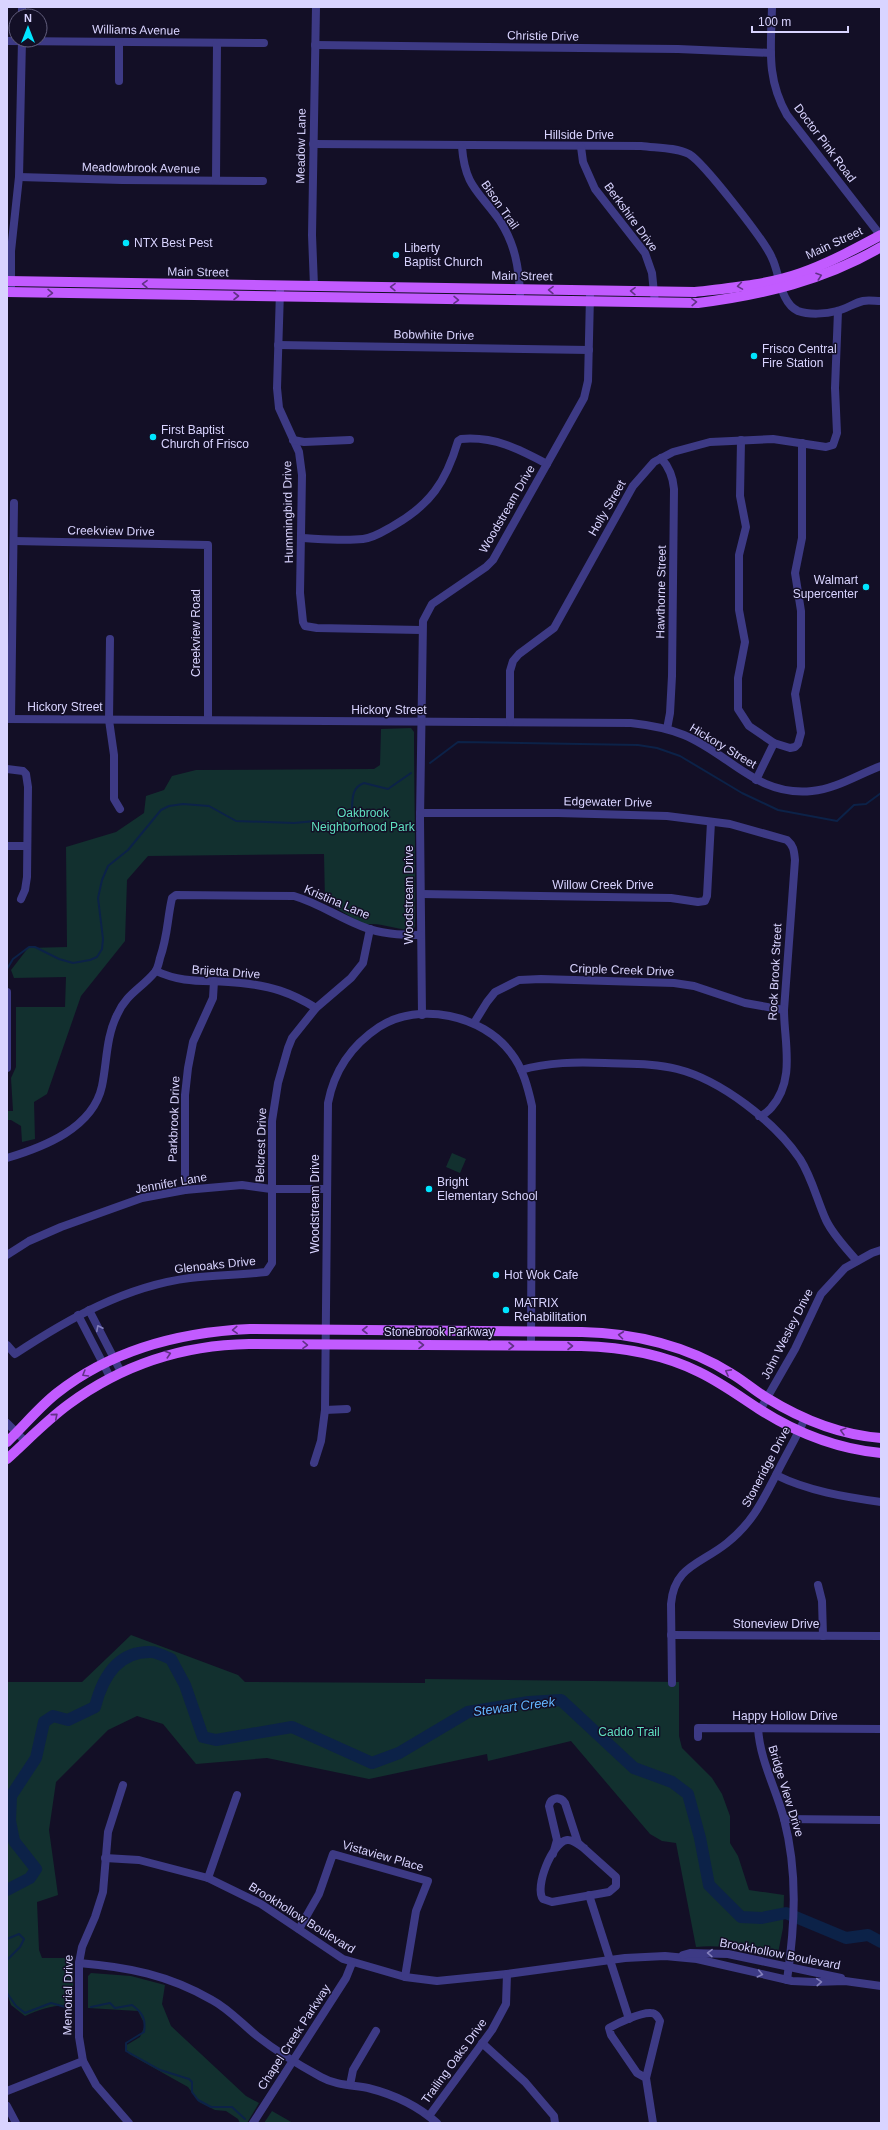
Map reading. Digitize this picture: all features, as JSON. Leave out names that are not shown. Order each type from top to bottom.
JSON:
[{"type":"main road","name":"Main Street","points":[[9,281],[198,285],[417,299],[520,300],[654,292],[702,291],[780,283],[799,273],[840,257],[881,235]]},
{"type":"main road","name":"Main Street","points":[[9,293],[197,296],[280,291],[314,286],[520,289],[654,303],[717,300],[738,298],[780,283],[842,268],[881,247]]},
{"type":"main road","points":[[92,283],[92,294]]},
{"type":"main road","points":[[164,284],[165,295]]},
{"type":"main road","points":[[197,296],[198,285]]},
{"type":"main road","points":[[417,288],[417,299]]},
{"type":"main road","name":"Stonebrook Parkway","points":[[7,1442],[56,1394],[84,1374],[103,1364],[153,1344],[207,1332],[250,1329],[600,1332],[626,1335],[669,1346],[732,1373],[767,1398],[805,1418],[850,1433],[881,1438]]},
{"type":"main road","points":[[656,1356],[659,1343]]},
{"type":"main road","name":"Stonebrook Parkway","points":[[7,1459],[69,1404],[110,1377],[173,1352],[222,1344],[599,1346],[666,1359],[699,1372],[760,1410],[800,1431],[827,1442],[865,1452],[881,1454]]},
{"type":"main road","points":[[666,1359],[669,1346]]},
{"type":"street","name":"Meadow Lane","points":[[314,286],[313,144],[316,7]]},
{"type":"street","name":"Doctor Pink Road","points":[[772,7],[771,53],[774,86],[787,115],[881,235]]},
{"type":"street","name":"Williams Avenue","points":[[48,41],[264,43]]},
{"type":"street","points":[[119,42],[119,82]]},
{"type":"street","points":[[216,180],[217,43]]},
{"type":"street","name":"Christie Drive","points":[[315,45],[678,49],[771,53]]},
{"type":"street","points":[[9,293],[14,218],[19,177],[22,48]]},
{"type":"street","name":"Hillside Drive","points":[[313,144],[462,147],[641,146],[676,150],[689,154],[738,210],[765,245],[773,258],[780,283],[790,306],[799,311],[814,314],[838,311],[863,301],[881,302]]},
{"type":"street","name":"Bison Trail","points":[[462,147],[464,167],[470,183],[500,222],[516,255],[520,300]]},
{"type":"street","name":"Berkshire Drive","points":[[581,147],[583,162],[595,189],[645,253],[652,273],[654,303]]},
{"type":"street","name":"Meadowbrook Avenue","points":[[19,177],[122,180],[263,181]]},
{"type":"street","name":"Hummingbird Drive","points":[[280,291],[278,345],[279,408],[299,452],[302,475],[301,617],[305,626],[317,628],[421,630]]},
{"type":"street","name":"Woodstream Drive","points":[[314,1463],[321,1441],[325,1410],[328,1103],[333,1081],[342,1064],[359,1043],[380,1026],[403,1018],[422,1014],[420,813],[421,630],[426,614],[432,604],[486,567],[493,560],[584,398],[588,381],[590,350],[590,296]]},
{"type":"street","name":"Holly Street","points":[[510,722],[510,671],[513,661],[519,654],[554,628],[633,486],[648,467],[661,458],[700,445],[741,440],[773,439],[830,446],[835,443],[837,433],[835,388],[838,311]]},
{"type":"street","name":"Bobwhite Drive","points":[[278,345],[590,350]]},
{"type":"street","points":[[293,440],[304,442],[350,440]]},
{"type":"street","points":[[302,538],[363,539],[374,537],[412,515],[425,504],[437,489],[448,467],[458,441],[461,440],[496,441],[509,445],[547,464]]},
{"type":"street","points":[[741,440],[740,496],[746,527],[739,555],[739,610],[745,642],[738,678],[738,709],[745,722],[774,743],[790,748],[795,747],[801,739],[795,694],[801,667],[802,611],[795,573],[802,538],[802,443]]},
{"type":"street","name":"Hawthorne Street","points":[[661,458],[671,473],[674,489],[672,676],[670,714],[667,729]]},
{"type":"street","points":[[9,719],[14,503]]},
{"type":"street","name":"Creekview Drive","points":[[14,541],[208,545]]},
{"type":"street","name":"Creekview Road","points":[[208,545],[208,720]]},
{"type":"street","points":[[110,638],[109,720],[114,755],[114,799],[120,809]]},
{"type":"street","name":"Hickory Street","points":[[9,719],[631,723],[667,729],[690,738],[756,780],[777,789],[813,791],[826,788],[881,766]]},
{"type":"street","name":"Hickory Street","points":[[756,780],[774,743]]},
{"type":"street","points":[[7,769],[23,771],[26,774],[28,787],[27,877],[25,890],[21,899]]},
{"type":"street","name":"Edgewater Drive","points":[[420,813],[612,814],[667,816],[730,824],[787,840],[791,844]]},
{"type":"street","name":"Willow Creek Drive","points":[[421,894],[642,897],[671,898],[698,902],[705,901],[707,896],[711,822]]},
{"type":"street","name":"Rock Brook Street","points":[[759,1116],[765,1115],[775,1104],[782,1089],[786,1075],[788,1058],[784,1029],[784,1010],[795,860],[794,849],[791,844]]},
{"type":"street","points":[[7,846],[27,846]]},
{"type":"street","name":"Kristina Lane","points":[[156,971],[167,936],[172,898],[182,894],[294,896],[309,900],[370,929],[401,935],[421,935]]},
{"type":"street","name":"Belcrest Drive","points":[[266,1272],[272,1263],[272,1121],[278,1084],[292,1038],[316,1008],[351,978],[363,963],[370,929]]},
{"type":"street","points":[[7,1158],[33,1150],[70,1130],[96,1104],[102,1086],[112,1025],[123,1003],[129,995],[156,971]]},
{"type":"street","name":"Brijetta Drive","points":[[156,971],[181,981],[240,982],[286,992],[316,1008]]},
{"type":"street","name":"Cripple Creek Drive","points":[[474,1023],[495,992],[519,980],[541,979],[674,983],[694,986],[744,1003],[784,1010]]},
{"type":"street","name":"Parkbrook Drive","points":[[184,1190],[184,1102],[188,1068],[193,1042],[213,998],[214,981]]},
{"type":"street","points":[[7,992],[7,1068]]},
{"type":"street","points":[[422,1014],[455,1016],[474,1023],[500,1040],[512,1053],[528,1086],[532,1106],[531,1346]]},
{"type":"street","points":[[521,1070],[549,1063],[639,1064],[678,1069],[710,1081],[742,1102],[782,1136],[806,1168],[826,1220],[834,1234],[857,1261]]},
{"type":"street","name":"Jennifer Lane","points":[[7,1255],[29,1241],[94,1214],[142,1198],[184,1190],[242,1185],[271,1189],[327,1189]]},
{"type":"street","name":"John Wesley Drive","points":[[760,1410],[795,1349],[821,1294],[845,1268],[881,1250]]},
{"type":"street","name":"Glenoaks Drive","points":[[7,1345],[15,1354],[78,1315],[131,1292],[189,1278],[266,1272]]},
{"type":"street","points":[[90,1310],[121,1372]]},
{"type":"street","points":[[78,1315],[110,1377]]},
{"type":"street","points":[[325,1410],[347,1409]]},
{"type":"street","name":"Stoneridge Drive","points":[[672,1683],[672,1592],[676,1580],[688,1568],[726,1543],[744,1527],[755,1514],[800,1431],[805,1418]]},
{"type":"street","points":[[7,1423],[26,1442]]},
{"type":"street","points":[[776,1475],[789,1482],[819,1491],[881,1502]]},
{"type":"street","points":[[818,1585],[822,1601],[823,1636]]},
{"type":"street","name":"Stoneview Drive","points":[[671,1635],[881,1636]]},
{"type":"street","name":"Happy Hollow Drive","points":[[698,1737],[698,1728],[881,1729]]},
{"type":"street","name":"Bridge View Drive","points":[[758,1728],[763,1761],[784,1819],[791,1852],[795,1898],[787,1980]]},
{"type":"street","name":"Memorial Drive","points":[[123,1785],[108,1832],[103,1892],[95,1917],[82,1947],[79,1963],[79,2037],[83,2061],[96,2085],[129,2123]]},
{"type":"street","points":[[208,1878],[237,1795]]},
{"type":"street","points":[[556,1798],[561,1799],[566,1803],[574,1836],[584,1848],[616,1877],[616,1886],[609,1892],[552,1902],[545,1901],[540,1892],[542,1877],[553,1854],[557,1840],[549,1806],[551,1801],[556,1798]]},
{"type":"street","points":[[784,1819],[881,1820]]},
{"type":"street","points":[[553,1854],[565,1840],[571,1841],[584,1848]]},
{"type":"street","name":"Vistaview Place","points":[[299,1929],[319,1894],[333,1854],[428,1881],[416,1912],[405,1977]]},
{"type":"street","name":"Brookhollow Boulevard","points":[[105,1858],[139,1860],[208,1878],[261,1904],[352,1963],[405,1977],[437,1981],[507,1974],[649,1956],[681,1956],[787,1980],[809,1982],[850,1981]]},
{"type":"street","points":[[589,1895],[629,2019]]},
{"type":"street","name":"Brookhollow Boulevard","points":[[681,1956],[690,1953],[728,1954],[811,1971],[850,1981],[881,1986]]},
{"type":"street","points":[[79,1963],[122,1967],[160,1976],[212,2000],[235,2016],[258,2036],[322,2078],[339,2084],[350,2085],[386,2094],[429,2116],[437,2123]]},
{"type":"street","name":"Chapel Creek Parkway","points":[[253,2123],[346,1978],[352,1963]]},
{"type":"street","name":"Trailing Oaks Drive","points":[[429,2116],[492,2030],[506,2004],[507,1974]]},
{"type":"street","points":[[646,2078],[637,2073],[611,2035],[609,2028],[629,2019],[651,2013],[657,2015],[660,2021],[646,2078],[653,2123]]},
{"type":"street","points":[[350,2085],[353,2070],[376,2031]]},
{"type":"street","points":[[482,2043],[525,2082],[554,2116],[555,2123]]},
{"type":"street","points":[[7,2091],[83,2061]]},
{"type":"street","points":[[7,2106],[16,2123]]},
{"type":"green space","name":"Oakbrook Neighborhood Park","points":[[411,728],[414,732],[415,926],[413,930],[376,924],[364,925],[325,901],[324,854],[148,856],[127,880],[125,941],[81,996],[47,1094],[34,1102],[35,1139],[22,1142],[21,1126],[11,1120],[7,1120],[7,1111],[13,1111],[11,1078],[16,1067],[16,1007],[65,1007],[66,977],[14,978],[11,970],[28,948],[67,947],[66,847],[116,832],[144,813],[146,796],[164,790],[172,776],[196,770],[374,769],[380,765],[381,729]]},
{"type":"green space","points":[[452,1153],[466,1159],[460,1173],[446,1167]]},
{"type":"green space","name":"Caddo Trail","points":[[131,1635],[238,1675],[245,1682],[425,1683],[425,1679],[679,1682],[679,1736],[682,1748],[712,1778],[722,1794],[730,1816],[730,1843],[738,1856],[749,1890],[784,1895],[783,1928],[777,1958],[727,1947],[696,1947],[676,1843],[662,1841],[650,1834],[571,1741],[488,1761],[487,1754],[369,1779],[267,1758],[196,1764],[163,1724],[137,1716],[108,1730],[56,1782],[49,1830],[58,1895],[37,1902],[39,1950],[42,1958],[73,1958],[73,2006],[48,2008],[25,2016],[11,2005],[7,1993],[7,1682],[82,1682]]},
{"type":"green space","points":[[91,1973],[131,1976],[165,1985],[162,2004],[171,2026],[246,2096],[259,2103],[247,2123],[240,2123],[238,2119],[226,2111],[215,2110],[199,2102],[188,2087],[129,2054],[125,2046],[140,2037],[145,2025],[138,2011],[88,2008],[88,1976]]},
{"type":"green space","points":[[272,2111],[293,2123],[264,2123]]},
{"type":"waterway","points":[[430,763],[458,742],[638,745],[657,748],[680,756],[742,793],[778,810],[837,821],[854,805],[866,804],[881,793]]},
{"type":"waterway","points":[[7,969],[13,959],[29,947],[35,947],[59,959],[73,963],[90,960],[97,957],[102,949],[103,939],[98,898],[102,880],[108,866],[128,850],[161,810],[169,806],[183,804],[209,806],[236,821],[294,823],[315,821],[344,829],[349,824],[351,819],[354,792],[358,787],[364,783],[388,789],[411,773]]},
{"type":"waterway","name":"Stewart Creek","points":[[7,1890],[30,1878],[36,1869],[14,1841],[10,1821],[11,1796],[36,1758],[44,1722],[53,1716],[68,1720],[95,1707],[102,1686],[107,1677],[120,1662],[129,1656],[151,1652],[171,1659],[185,1685],[203,1737],[216,1740],[292,1727],[372,1763],[399,1753],[468,1712],[529,1702],[561,1700],[634,1768],[672,1782],[688,1794],[700,1838],[709,1885],[741,1917],[762,1918],[786,1913],[846,1938],[868,1935],[881,1942]]},
{"type":"waterway","points":[[7,1939],[19,1934],[24,1939],[20,1947],[7,1960]]},
{"type":"waterway","points":[[7,1993],[16,2006],[25,2013],[51,2003],[69,2008]]},
{"type":"waterway","points":[[91,2007],[110,2003],[115,2008],[132,2005],[143,2017],[145,2023],[144,2032],[126,2043],[126,2051],[160,2070],[189,2079],[192,2082],[192,2092],[198,2100],[211,2107],[232,2107],[245,2119]]},
{"type":"place","name":"NTX Best Pest","points":[[126,243]]},
{"type":"place","name":"Liberty Baptist Church","points":[[396,255]]},
{"type":"place","name":"Frisco Central Fire Station","points":[[754,356]]},
{"type":"place","name":"First Baptist Church of Frisco","points":[[153,437]]},
{"type":"place","name":"Walmart Supercenter","points":[[866,587]]},
{"type":"place","name":"Bright Elementary School","points":[[429,1189]]},
{"type":"place","name":"Hot Wok Cafe","points":[[496,1275]]},
{"type":"place","name":"MATRIX Rehabilitation","points":[[506,1310]]}]
